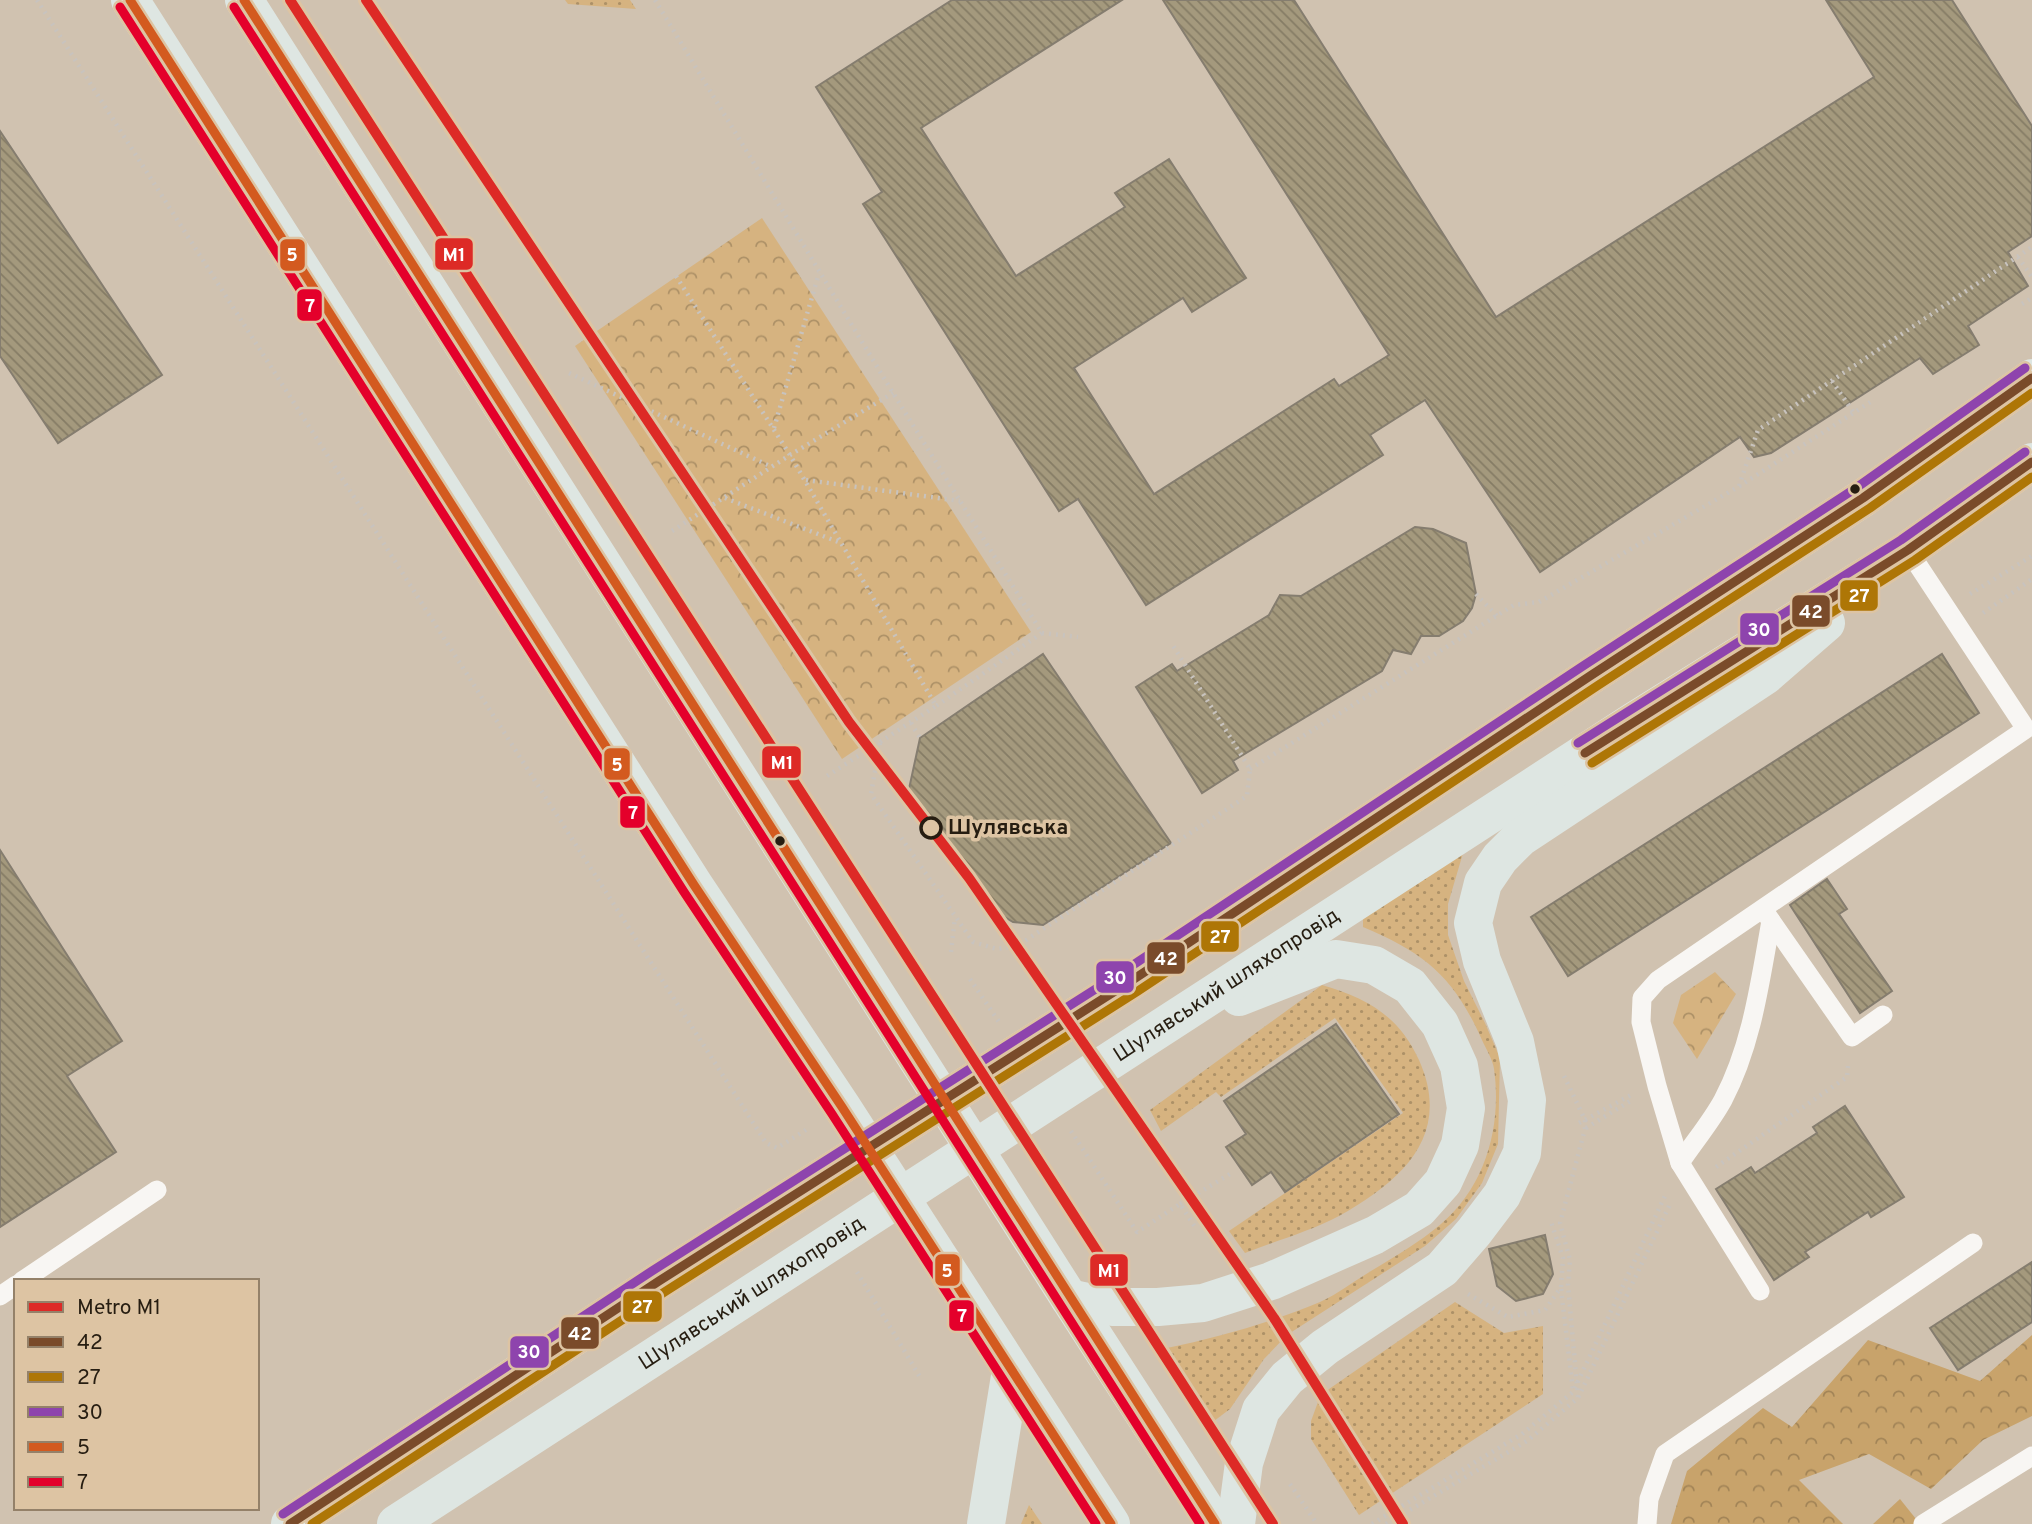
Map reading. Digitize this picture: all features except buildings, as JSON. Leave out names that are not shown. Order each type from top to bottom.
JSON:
[{"type":"main road","points":[[130,0],[694,885],[842,1107],[1111,1524]]},
{"type":"main road","points":[[244,0],[1215,1524]]},
{"type":"main road","points":[[290,1524],[659,1281],[1130,981],[1863,498],[2032,378]]},
{"type":"main road","points":[[1236,1524],[1244,1463],[1261,1410],[1287,1378],[1325,1347],[1442,1269],[1502,1195],[1522,1153],[1527,1100],[1515,1042],[1482,961],[1473,923],[1483,883],[1500,858],[1521,838],[1765,676],[1908,550],[2032,462]]},
{"type":"main road","name":"Шулявський шляхопровід","points":[[396,1524],[1634,721],[1908,550]]},
{"type":"main road","points":[[1069,1298],[1112,1307],[1158,1307],[1203,1303],[1271,1281],[1375,1235],[1419,1209],[1443,1182],[1460,1144],[1466,1108],[1459,1066],[1440,1024],[1410,986],[1374,965],[1336,960],[1168,1024]]},
{"type":"main road","points":[[986,1524],[1011,1370]]},
{"type":"main road","points":[[444,1524],[542,1429]]},
{"type":"lane","points":[[1760,1291],[1686,1173],[1656,1083],[1641,1022],[1642,998],[1658,980],[1766,915],[2026,729],[1908,550]]},
{"type":"lane","points":[[1766,915],[1852,1037],[1883,1015]]},
{"type":"lane","points":[[1686,1173],[1723,1099],[1747,1039],[1756,1008],[1766,915]]},
{"type":"lane","points":[[25,1279],[157,1190]]},
{"type":"lane","points":[[1647,1524],[1650,1499],[1665,1454],[1973,1243]]},
{"type":"lane","points":[[1923,1524],[1954,1516],[2032,1456]]},
{"type":"path","points":[[37,0],[766,1143],[783,1148]]},
{"type":"path","points":[[654,0],[1042,633]]},
{"type":"path","points":[[1738,487],[1758,430],[2032,247]]},
{"type":"path","points":[[2018,257],[2032,277]]},
{"type":"path","points":[[774,428],[820,272]]},
{"type":"path","points":[[676,276],[774,428],[936,706]]},
{"type":"path","points":[[2022,304],[2032,298]]},
{"type":"path","points":[[569,373],[772,467]]},
{"type":"path","points":[[1832,382],[1854,413]]},
{"type":"path","points":[[672,531],[893,393]]},
{"type":"path","points":[[1250,769],[1514,605],[1539,602],[1738,487],[1872,401]]},
{"type":"path","points":[[805,480],[960,500]]},
{"type":"path","points":[[724,498],[841,544]]},
{"type":"path","points":[[1964,597],[2032,556]]},
{"type":"path","points":[[1958,627],[2032,579]]},
{"type":"path","points":[[1476,594],[1497,616]]},
{"type":"path","points":[[828,776],[1042,633],[1078,637]]},
{"type":"path","points":[[880,743],[871,794],[973,942],[997,949],[1017,946],[1247,796],[1250,769],[1172,644]]},
{"type":"path","points":[[911,723],[920,738]]},
{"type":"path","points":[[951,952],[955,916]]},
{"type":"path","points":[[1372,1524],[1522,1434],[1573,1392],[1686,1173],[1847,1077],[1852,1037]]},
{"type":"path","points":[[1562,1072],[1585,1120],[1585,1129],[1560,1223],[1570,1260],[1568,1285],[1578,1398]]},
{"type":"path","points":[[1579,1123],[1656,1083]]},
{"type":"path","points":[[1585,1129],[1656,1083]]},
{"type":"path","points":[[1386,1524],[1527,1441],[1578,1398],[1686,1173]]},
{"type":"path","points":[[1180,1204],[1230,1174]]},
{"type":"path","points":[[1550,1219],[1563,1258],[1561,1287],[1573,1392]]},
{"type":"path","points":[[1458,1289],[1508,1317],[1545,1310],[1561,1287]]},
{"type":"path","points":[[909,1359],[920,1377]]},
{"type":"path","points":[[1290,1483],[1317,1524]]},
{"type":"green space","points":[[565,0],[630,0],[636,9],[568,4]]},
{"type":"green space","points":[[762,218],[1031,632],[842,759],[575,346]]},
{"type":"green space","points":[[1466,843],[1448,904],[1448,935],[1464,981],[1500,1058],[1498,1144],[1482,1183],[1456,1219],[1425,1246],[1287,1335],[1264,1359],[1230,1409],[1214,1421],[1167,1348],[1264,1322],[1333,1295],[1407,1249],[1441,1224],[1457,1209],[1480,1173],[1493,1133],[1495,1112],[1494,1069],[1489,1054],[1471,1018],[1448,983],[1421,958],[1363,927],[1363,911]]},
{"type":"green space","points":[[1715,972],[1736,994],[1697,1059],[1673,1023],[1681,995]]},
{"type":"green space","points":[[1322,985],[1353,996],[1380,1011],[1402,1032],[1411,1045],[1428,1087],[1430,1112],[1425,1134],[1401,1171],[1362,1202],[1317,1226],[1245,1253],[1229,1231],[1403,1113],[1335,1018],[1221,1097],[1216,1092],[1161,1131],[1150,1110]]},
{"type":"green space","points":[[1455,1302],[1504,1333],[1543,1326],[1543,1394],[1359,1515],[1311,1439],[1311,1421],[1318,1402],[1329,1389]]},
{"type":"green space","points":[[2032,1335],[2032,1416],[1983,1440],[1931,1489],[1869,1454],[1799,1480],[1843,1524],[1671,1524],[1687,1471],[1763,1408],[1792,1427],[1868,1340],[1980,1381]]},
{"type":"green space","points":[[1900,1499],[1920,1524],[1873,1524]]},
{"type":"green space","points":[[1029,1505],[1042,1524],[1021,1524]]},
{"type":"metro line","name":"M1","points":[[290,0],[1273,1524]]},
{"type":"metro line","name":"M1","points":[[366,0],[849,722],[969,878],[1274,1318],[1403,1524]]},
{"type":"transit line","name":"5","points":[[130,0],[694,885],[842,1107],[1111,1524]]},
{"type":"transit line","name":"5","points":[[244,0],[1215,1524]]},
{"type":"transit line","name":"7","points":[[120,7],[684,892],[832,1114],[1096,1524]]},
{"type":"transit line","name":"7","points":[[234,7],[1200,1524]]},
{"type":"transit line","name":"30","points":[[283,1514],[652,1271],[1124,971],[1856,488],[2025,368]]},
{"type":"transit line","name":"42","points":[[290,1524],[659,1281],[1131,981],[1863,498],[2032,378]]},
{"type":"transit line","name":"27","points":[[312,1524],[666,1291],[1138,991],[1870,508],[2032,393]]},
{"type":"transit line","name":"30","points":[[1578,743],[1901,540],[2025,452]]},
{"type":"transit line","name":"42","points":[[1585,753],[1908,550],[2032,462]]},
{"type":"transit line","name":"27","points":[[1592,763],[1915,560],[2032,477]]},
{"type":"place","name":"Шулявська","points":[[931,828]]}]
